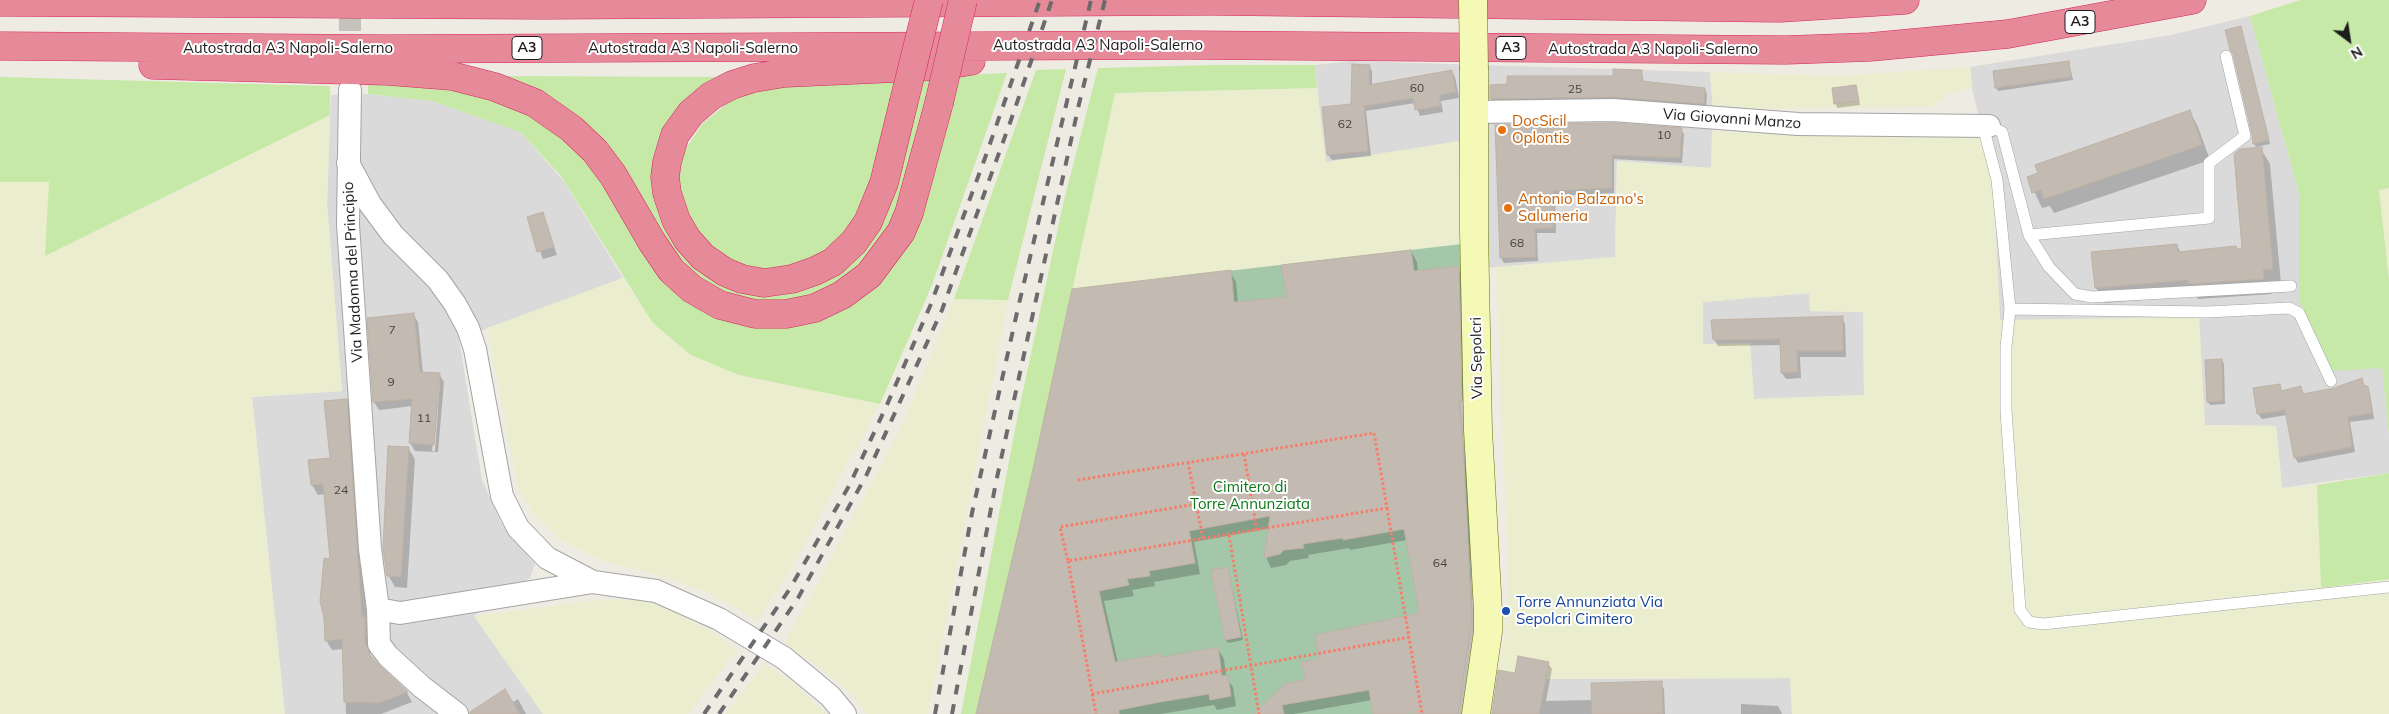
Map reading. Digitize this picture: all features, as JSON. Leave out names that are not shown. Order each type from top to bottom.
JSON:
[{"type":"highway","points":[[293,4],[328,0]]},
{"type":"highway","points":[[928,0],[903,105],[884,183],[868,222],[854,242],[833,262],[815,271],[792,279],[764,282],[742,279],[725,272],[703,257],[687,239],[676,220],[667,193],[665,177],[667,162],[675,135],[691,113],[711,96],[732,85],[754,78],[785,73],[940,66],[990,59],[1053,45]]},
{"type":"highway","points":[[56,47],[143,64],[206,68],[389,71],[452,76],[495,87],[535,103],[572,129],[595,151],[613,175],[652,242],[671,270],[692,289],[720,305],[755,314],[786,314],[815,308],[842,295],[868,275],[901,232],[910,213],[964,0]]},
{"type":"highway","points":[[1673,0],[1711,7]]},
{"type":"highway","points":[[0,2],[293,4],[1220,1],[1780,8],[1905,0]]},
{"type":"highway","name":"Autostrada A3 Napoli-Salerno","points":[[0,46],[387,49],[1053,45],[1786,50],[1870,47],[2008,34],[2192,0]]},
{"type":"street","name":"Via Sepolcri","points":[[1473,0],[1474,231],[1478,430],[1488,611],[1488,632],[1476,714]]},
{"type":"street","points":[[348,163],[350,90]]},
{"type":"street","name":"Via Giovanni Manzo","points":[[1474,112],[1613,110],[1795,124],[1986,126]]},
{"type":"street","name":"Via Madonna del Principio","points":[[348,163],[370,204],[393,234],[438,280],[455,304],[468,328],[475,349],[502,496],[518,528],[547,558],[593,582],[656,591],[719,619],[784,658],[830,696],[845,714]]},
{"type":"street","name":"Via Madonna del Principio","points":[[348,163],[348,225],[370,549],[378,609],[379,644],[388,656],[422,687],[457,714]]},
{"type":"street","points":[[378,609],[400,613],[593,582]]},
{"type":"lane","points":[[2029,235],[2209,218],[2209,163],[2245,136],[2226,56]]},
{"type":"lane","points":[[1986,126],[2002,132],[2029,235],[2049,267],[2076,294],[2092,297],[2291,286]]},
{"type":"lane","points":[[1986,126],[1997,180],[2010,309],[2006,347],[2006,411],[2020,610],[2029,622],[2043,624],[2389,587]]},
{"type":"lane","points":[[2010,309],[2207,312],[2290,308],[2299,313],[2331,381]]},
{"type":"path","points":[[1078,480],[1374,433],[1422,714]]},
{"type":"path","points":[[1244,454],[1257,531]]},
{"type":"path","points":[[1188,462],[1203,539]]},
{"type":"path","points":[[1096,714],[1060,527],[1196,504]]},
{"type":"path","points":[[1068,561],[1387,508]]},
{"type":"path","points":[[1230,535],[1259,714]]},
{"type":"path","points":[[1092,694],[1410,636]]},
{"type":"shaded area","points":[[2250,16],[2299,194],[2299,301],[2382,367],[2389,436],[2389,473],[2282,488],[2276,426],[2204,425],[2199,317],[2000,321],[1993,177],[1972,88],[1970,67],[2171,35]]},
{"type":"shaded area","points":[[1350,61],[1710,72],[1713,109],[1711,168],[1617,161],[1615,257],[1463,270],[1462,244],[1325,162],[1315,65]]},
{"type":"shaded area","points":[[368,94],[432,101],[520,132],[563,180],[623,278],[459,339],[482,480],[501,523],[535,564],[530,578],[474,616],[543,714],[285,714],[252,397],[342,391],[327,203],[331,95]]},
{"type":"shaded area","points":[[1810,293],[1810,311],[1863,312],[1864,395],[1754,399],[1750,344],[1703,344],[1703,302]]},
{"type":"shaded area","points":[[1498,670],[1546,679],[1791,678],[1792,714],[1490,714]]},
{"type":"green space","points":[[2300,0],[2389,0],[2389,188],[2379,190],[2389,280],[2389,436],[2382,368],[2332,371],[2299,301],[2299,194],[2250,16]]},
{"type":"green space","points":[[1315,65],[1317,88],[1115,93],[1033,470],[976,714],[961,714],[1018,414],[1064,200],[1098,68]]},
{"type":"green space","points":[[1970,67],[1972,88],[1950,93],[1931,107],[1713,109],[1710,72],[1838,76]]},
{"type":"green space","points":[[1066,69],[1008,300],[954,299],[1036,70]]},
{"type":"green space","points":[[1007,73],[932,285],[880,404],[739,375],[691,355],[652,322],[561,176],[520,132],[432,101],[368,94],[368,83],[454,90],[495,100],[523,110],[573,146],[591,165],[718,316],[860,298],[885,277],[902,252],[917,220],[942,146],[957,75]]},
{"type":"green space","points":[[922,75],[932,76],[898,207],[877,245],[856,272],[807,298],[780,303],[758,303],[711,288],[674,255],[653,219],[500,76],[716,77],[691,94],[675,115],[654,174],[720,282],[837,273]]},
{"type":"green space","points":[[0,77],[330,86],[330,115],[45,256],[49,182],[0,182]]},
{"type":"green space","points":[[896,79],[881,146],[864,203],[850,230],[837,245],[811,261],[785,270],[761,271],[733,264],[710,248],[691,227],[680,199],[677,171],[687,147],[703,123],[728,103],[750,91],[784,85]]},
{"type":"green space","points":[[1317,88],[1326,162],[1459,141],[1462,244],[1072,289],[1115,93]]},
{"type":"green space","points":[[330,115],[327,203],[342,391],[252,397],[285,714],[0,714],[0,182],[49,181],[46,256]]},
{"type":"green space","points":[[1712,131],[1826,136],[1983,136],[1993,177],[2000,320],[2199,317],[2205,425],[2276,426],[2282,488],[2317,485],[2321,588],[2389,579],[2389,714],[1792,714],[1790,678],[1546,679],[1498,670],[1504,643],[1509,595],[1496,267],[1615,257],[1617,161],[1711,168]],"holes":[[[1809,293],[1810,311],[1863,312],[1864,395],[1754,399],[1750,343],[1703,344],[1703,302]]]},
{"type":"green space","points":[[2389,188],[2389,280],[2379,190]]},
{"type":"green space","name":"Cimitero di Torre Annunziata","points":[[1462,244],[1466,400],[1459,401],[1469,498],[1472,617],[1458,714],[976,714],[1033,470],[1072,289]]},
{"type":"green space","points":[[623,278],[652,322],[739,375],[880,404],[791,569],[758,620],[702,590],[649,572],[605,562],[561,540],[536,517],[518,488],[487,328]]},
{"type":"green space","points":[[954,299],[1008,300],[928,714],[866,714],[850,693],[822,669],[785,643],[901,428]]},
{"type":"green space","points":[[2389,473],[2389,579],[2321,588],[2317,485]]},
{"type":"green space","points":[[628,599],[661,605],[712,632],[737,650],[688,714],[543,714],[474,616],[588,601]]},
{"type":"green space","points":[[765,663],[795,685],[827,714],[725,714]]},
{"type":"building","points":[[2241,26],[2269,140],[2253,144],[2233,54],[2230,50],[2225,30]]},
{"type":"building","points":[[2069,61],[2071,77],[1995,88],[1993,71]]},
{"type":"building","points":[[1352,64],[1370,65],[1369,85],[1452,70],[1456,92],[1439,95],[1441,106],[1415,110],[1413,98],[1364,106],[1368,151],[1327,155],[1322,107],[1351,104]]},
{"type":"building","points":[[1613,69],[1642,70],[1642,81],[1705,88],[1704,104],[1613,97],[1490,99],[1490,85],[1507,84],[1507,76],[1613,76]]},
{"type":"building","points":[[1856,85],[1859,101],[1834,104],[1832,88]]},
{"type":"building","points":[[2190,110],[2202,145],[2044,199],[2041,190],[2032,193],[2027,177],[2038,173],[2035,165]]},
{"type":"building","points":[[1613,123],[1682,128],[1680,158],[1612,155],[1612,188],[1553,191],[1554,228],[1535,229],[1536,257],[1500,258],[1495,125]]},
{"type":"building","points":[[2262,147],[2273,269],[2263,270],[2264,279],[2188,284],[2188,280],[2095,288],[2091,252],[2177,244],[2178,252],[2236,246],[2237,249],[2242,248],[2234,154],[2240,149]]},
{"type":"building","points":[[543,212],[554,247],[537,252],[527,217]]},
{"type":"building","name":"Cimitero di Torre Annunziata","points":[[1411,250],[1414,271],[1459,266],[1462,400],[1459,401],[1472,617],[1458,714],[1373,714],[1369,690],[1282,705],[1284,714],[1253,714],[1285,684],[1305,680],[1302,662],[1319,659],[1315,635],[1419,613],[1404,529],[1343,540],[1343,538],[1303,544],[1304,548],[1284,550],[1280,554],[1264,558],[1270,516],[1189,531],[1195,563],[1149,571],[1150,576],[1127,579],[1129,585],[1099,591],[1115,662],[1161,654],[1162,657],[1218,647],[1222,676],[1228,675],[1231,696],[1210,700],[1209,694],[1119,710],[1119,714],[976,714],[1032,474],[1072,289],[1231,270],[1234,302],[1287,297],[1281,265]]},
{"type":"building","points":[[414,313],[420,372],[440,373],[434,445],[409,443],[412,399],[373,402],[367,318]]},
{"type":"building","points":[[1843,316],[1843,351],[1797,351],[1798,372],[1781,373],[1780,339],[1713,340],[1711,320]]},
{"type":"building","points":[[2222,359],[2223,401],[2207,402],[2205,360]]},
{"type":"building","points":[[2362,378],[2364,386],[2368,386],[2372,413],[2348,417],[2352,447],[2294,458],[2285,410],[2257,414],[2253,388],[2280,384],[2281,391],[2301,386],[2303,394],[2334,388]]},
{"type":"building","points":[[347,399],[362,617],[365,617],[365,643],[370,655],[408,692],[379,703],[344,702],[342,639],[325,641],[324,618],[320,601],[324,558],[330,559],[323,484],[311,485],[308,460],[330,458],[324,401]]},
{"type":"building","points":[[388,446],[409,447],[401,577],[387,576],[383,548]]},
{"type":"building","points":[[1228,567],[1241,637],[1225,640],[1211,570]]},
{"type":"building","points":[[1518,656],[1549,662],[1539,714],[1492,714],[1498,670],[1515,673]]},
{"type":"building","points":[[1662,681],[1663,714],[1592,714],[1591,683]]},
{"type":"building","points":[[505,689],[520,714],[470,714],[470,712]]},
{"type":"tunnel","points":[[350,0],[350,64]]},
{"type":"railway","points":[[704,714],[789,590],[849,486],[931,304],[985,158],[1040,0]]},
{"type":"railway","points":[[719,714],[798,598],[866,476],[942,310],[1052,0]]},
{"type":"railway","points":[[935,714],[972,513],[1018,308],[1091,0]]},
{"type":"railway","points":[[952,714],[996,482],[1079,104],[1105,0]]},
{"type":"place","name":"DocSicil Oplontis","points":[[1502,130]]},
{"type":"place","name":"Antonio Balzano's Salumeria","points":[[1508,208]]},
{"type":"place","name":"Torre Annunziata Via Sepolcri Cimitero","points":[[1506,611]]}]
